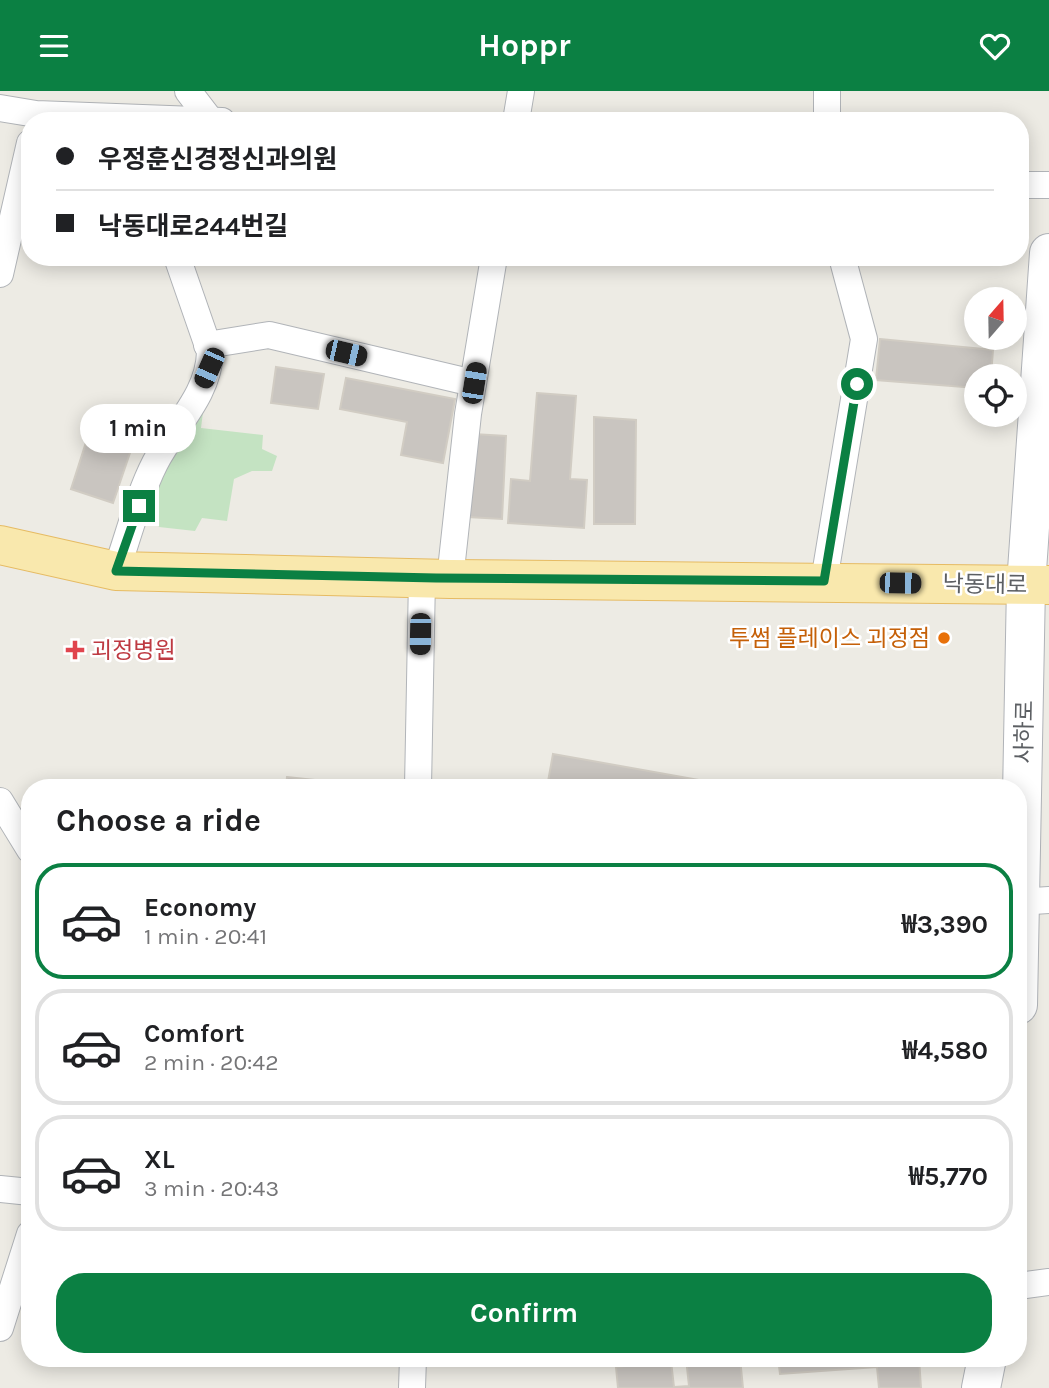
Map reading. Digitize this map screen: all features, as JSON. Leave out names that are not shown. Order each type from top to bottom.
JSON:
[{"type":"main road","name":"낙동대로","points":[[0,545],[116,571],[436,578],[1037,585]]},
{"type":"street","points":[[40,112],[52,91]]},
{"type":"street","points":[[188,91],[205,112]]},
{"type":"street","points":[[518,112],[521,91]]},
{"type":"street","points":[[827,91],[827,112]]},
{"type":"street","points":[[0,108],[21,114]]},
{"type":"street","points":[[0,274],[21,182]]},
{"type":"street","points":[[1029,185],[1049,185]]},
{"type":"street","name":"사하로","points":[[1027,927],[1030,901],[1037,585],[1049,253]]},
{"type":"street","points":[[116,571],[155,463],[195,401],[209,368],[207,345],[180,266]]},
{"type":"street","points":[[419,779],[436,578],[474,383],[493,266]]},
{"type":"street","points":[[824,581],[864,339],[844,266]]},
{"type":"street","points":[[207,345],[269,335],[474,383]]},
{"type":"street","points":[[0,801],[21,835]]},
{"type":"street","points":[[0,1189],[21,1191]]},
{"type":"street","points":[[0,1328],[21,1262]]},
{"type":"street","points":[[1027,1285],[1049,1282]]},
{"type":"street","points":[[412,1367],[412,1388]]},
{"type":"street","points":[[981,1388],[985,1367]]},
{"type":"green space","points":[[197,411],[203,412],[201,428],[263,435],[262,449],[277,456],[272,471],[252,471],[234,479],[227,521],[202,518],[195,531],[159,527],[151,510],[152,489]]},
{"type":"building","points":[[880,339],[964,347],[964,350],[993,350],[992,364],[964,364],[964,387],[876,380]]},
{"type":"building","points":[[276,367],[324,374],[318,409],[271,403]]},
{"type":"building","points":[[346,378],[455,399],[443,463],[401,455],[407,422],[340,409]]},
{"type":"building","points":[[537,393],[576,396],[570,479],[587,480],[584,528],[508,523],[511,479],[530,481]]},
{"type":"building","points":[[594,417],[636,420],[635,524],[594,524]]},
{"type":"building","points":[[473,434],[506,436],[502,519],[468,517]]},
{"type":"building","points":[[88,436],[131,450],[113,503],[71,489]]},
{"type":"building","points":[[553,754],[694,779],[548,779]]},
{"type":"building","points":[[616,1367],[672,1367],[674,1387],[689,1386],[687,1367],[741,1367],[743,1388],[618,1388]]},
{"type":"building","points":[[779,1367],[877,1367],[780,1374]]},
{"type":"building","points":[[877,1367],[920,1367],[921,1388],[879,1388]]},
{"type":"place","name":"투썸 플레이스 괴정점","points":[[944,638]]},
{"type":"place","name":"괴정병원","points":[[75,650]]},
{"type":"route","points":[[139,506],[116,571],[436,578],[824,581],[857,384]]}]
